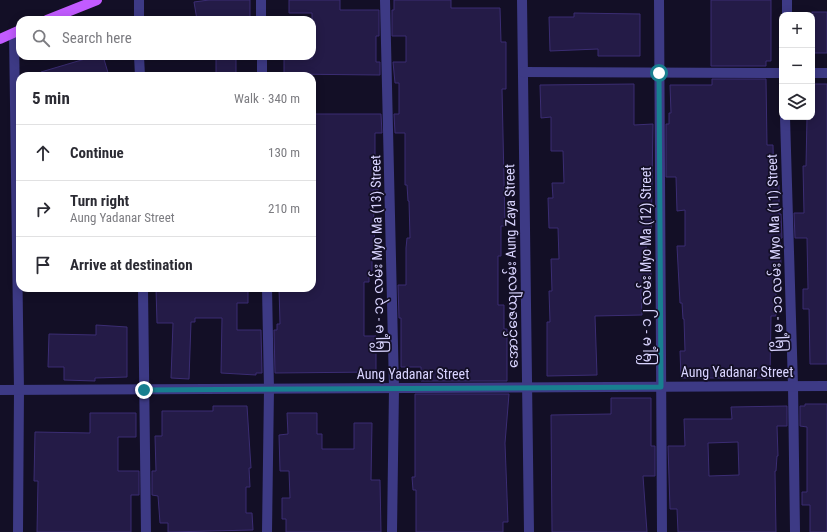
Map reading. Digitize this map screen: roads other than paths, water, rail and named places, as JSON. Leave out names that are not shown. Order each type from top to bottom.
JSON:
[{"type":"main road","points":[[57,16],[98,0]]},
{"type":"main road","points":[[0,39],[16,32]]},
{"type":"street","points":[[138,0],[139,16]]},
{"type":"street","points":[[261,0],[261,16]]},
{"type":"street","name":"မြို့မ - ၁၃ လမ်း Myo Ma (13) Street","points":[[385,0],[394,388],[392,532]]},
{"type":"street","name":"အောင်ဇေယျလမ်း Aung Zaya Street","points":[[522,0],[529,532]]},
{"type":"street","name":"မြို့မ - ၁၂ လမ်း Myo Ma (12) Street","points":[[659,0],[662,532]]},
{"type":"street","points":[[786,12],[787,0]]},
{"type":"street","points":[[17,60],[17,72]]},
{"type":"street","points":[[139,60],[140,72]]},
{"type":"street","points":[[262,60],[262,72]]},
{"type":"street","points":[[523,72],[779,73]]},
{"type":"street","points":[[815,73],[827,73]]},
{"type":"street","name":"မြို့မ - ၁၁ လမ်း Myo Ma (11) Street","points":[[785,120],[793,386],[795,532]]},
{"type":"street","points":[[18,292],[18,532]]},
{"type":"street","points":[[143,292],[146,532]]},
{"type":"street","points":[[267,292],[269,389],[267,532]]},
{"type":"street","name":"Aung Yadanar Street","points":[[0,390],[827,386]]}]
